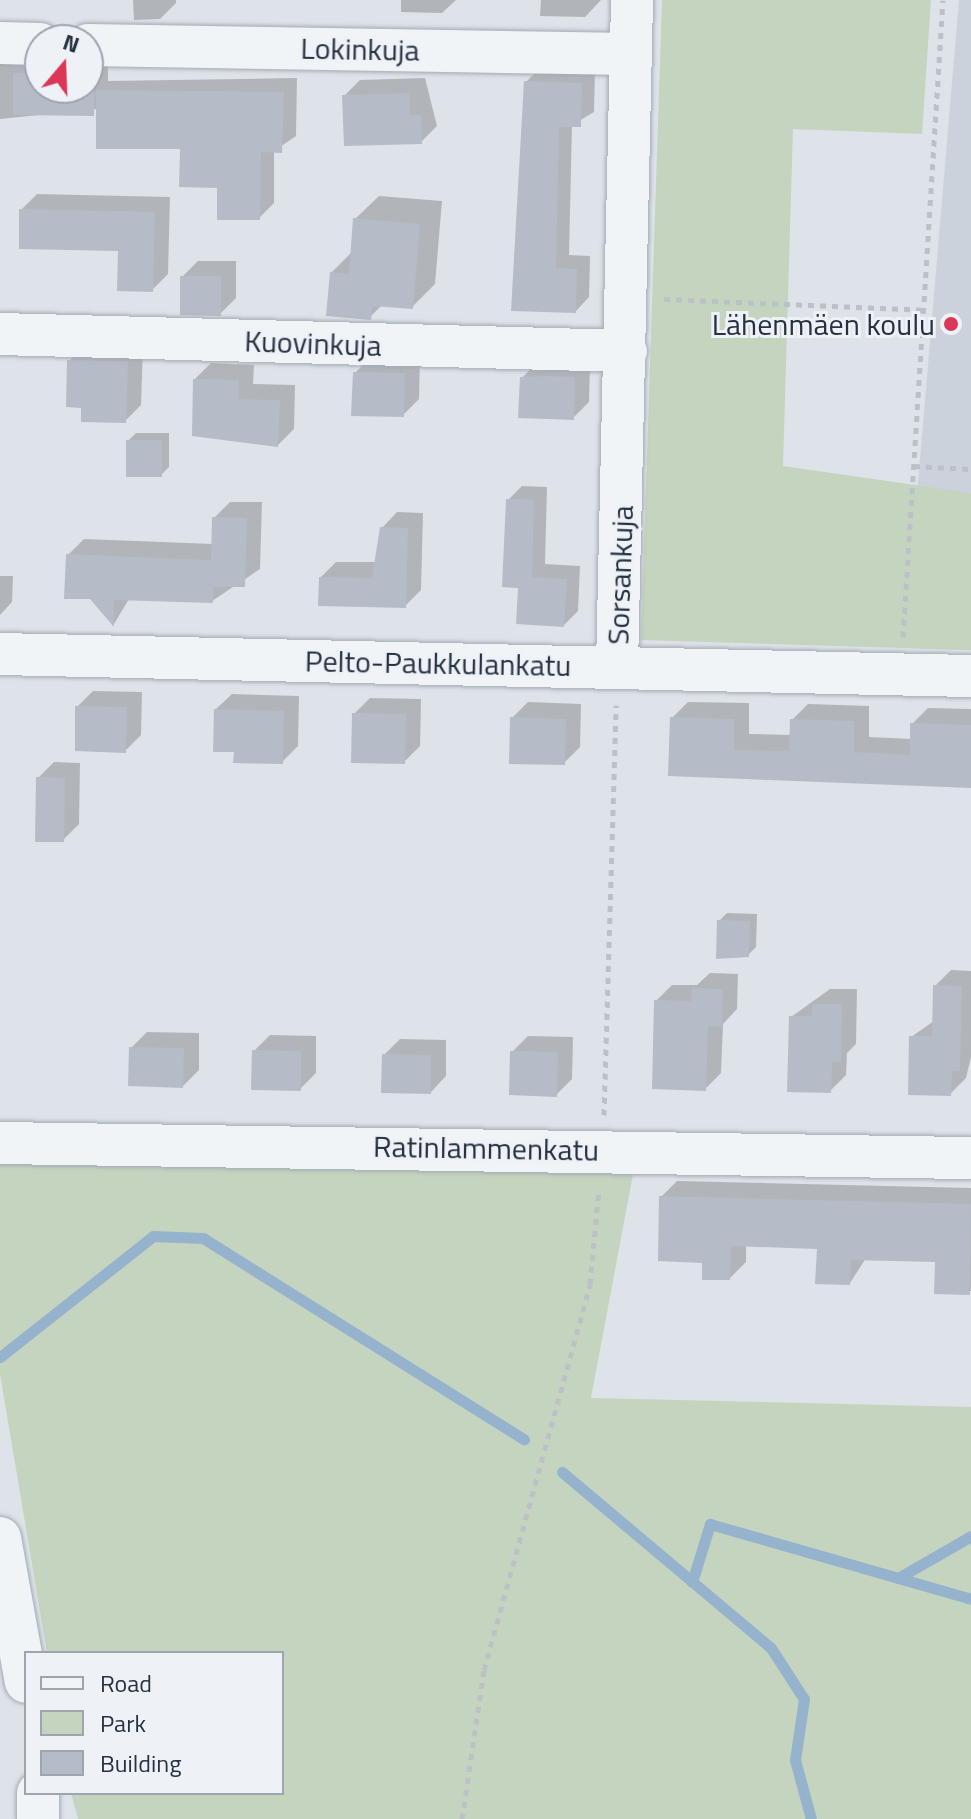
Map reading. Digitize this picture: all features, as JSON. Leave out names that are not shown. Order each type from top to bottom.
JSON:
[{"type":"street","name":"Sorsankuja","points":[[617,667],[632,0]]},
{"type":"street","points":[[0,43],[24,44]]},
{"type":"street","name":"Lokinkuja","points":[[104,45],[631,54]]},
{"type":"street","name":"Kuovinkuja","points":[[0,334],[626,351]]},
{"type":"street","name":"Pelto-Paukkulankatu","points":[[0,654],[971,676]]},
{"type":"street","name":"Ratinlammenkatu","points":[[0,1143],[603,1149],[971,1158]]},
{"type":"street","points":[[0,1538],[24,1671]]},
{"type":"street","points":[[38,1795],[38,1819]]},
{"type":"path","points":[[901,674],[943,0]]},
{"type":"path","points":[[627,297],[923,310]]},
{"type":"path","points":[[914,466],[971,469]]},
{"type":"path","name":"Sorsankuja","points":[[462,1819],[484,1670],[590,1284],[603,1149],[617,667]]},
{"type":"shaded area","name":"Lähenmäen koulu","points":[[959,0],[971,0],[971,650],[904,648]]},
{"type":"green space","points":[[662,0],[931,0],[922,134],[793,129],[783,466],[971,493],[971,650],[641,640]]},
{"type":"green space","points":[[0,1154],[634,1169],[591,1398],[971,1407],[971,1819],[78,1819],[72,1795],[284,1795],[284,1651],[47,1651],[0,1374]]},
{"type":"building","points":[[13,73],[24,73],[24,104],[94,104],[94,116],[13,115]]},
{"type":"building","points":[[524,81],[582,83],[581,127],[559,127],[556,268],[577,269],[576,313],[511,311]]},
{"type":"building","points":[[104,90],[284,92],[282,153],[261,152],[260,220],[217,220],[217,188],[179,187],[180,149],[96,149],[96,104],[104,104]]},
{"type":"building","points":[[410,93],[410,115],[421,115],[422,144],[344,146],[342,95]]},
{"type":"building","points":[[19,209],[155,212],[153,292],[117,291],[118,251],[19,249]]},
{"type":"building","points":[[353,218],[420,224],[413,309],[372,306],[371,320],[326,316],[330,272],[349,274]]},
{"type":"building","points":[[180,276],[221,276],[221,316],[180,315]]},
{"type":"building","points":[[67,360],[128,361],[126,423],[81,422],[81,408],[66,407]]},
{"type":"building","points":[[353,372],[405,373],[404,417],[351,416]]},
{"type":"building","points":[[520,377],[575,377],[574,420],[518,418]]},
{"type":"building","points":[[193,379],[239,380],[238,399],[280,400],[278,447],[192,436]]},
{"type":"building","points":[[126,440],[162,440],[162,477],[126,477]]},
{"type":"building","points":[[506,499],[534,500],[532,577],[567,579],[564,627],[516,624],[518,588],[502,587]]},
{"type":"building","points":[[212,517],[247,518],[245,587],[213,587],[213,603],[114,600],[114,627],[90,599],[64,599],[66,554],[211,560]]},
{"type":"building","points":[[380,527],[408,528],[406,608],[318,606],[319,577],[372,578]]},
{"type":"building","points":[[75,706],[127,707],[126,753],[75,751]]},
{"type":"building","points":[[214,709],[284,711],[283,764],[233,763],[234,752],[213,752]]},
{"type":"building","points":[[352,713],[406,714],[405,764],[351,763]]},
{"type":"building","points":[[510,717],[566,719],[565,765],[509,764]]},
{"type":"building","points":[[670,717],[734,719],[734,750],[789,751],[790,719],[854,721],[854,752],[910,755],[910,723],[971,725],[971,788],[668,776]]},
{"type":"building","points":[[36,777],[65,778],[64,842],[35,842]]},
{"type":"building","points":[[717,920],[750,921],[749,957],[716,959]]},
{"type":"building","points":[[933,985],[962,986],[960,1071],[952,1071],[951,1096],[908,1095],[909,1036],[932,1036]]},
{"type":"building","points":[[692,988],[723,989],[722,1027],[708,1026],[706,1091],[652,1089],[654,1000],[691,1001]]},
{"type":"building","points":[[812,1004],[842,1004],[841,1062],[832,1062],[831,1093],[787,1092],[789,1016],[812,1016]]},
{"type":"building","points":[[129,1047],[184,1048],[183,1088],[128,1086]]},
{"type":"building","points":[[252,1050],[301,1051],[301,1091],[251,1090]]},
{"type":"building","points":[[510,1051],[558,1052],[557,1097],[509,1095]]},
{"type":"building","points":[[382,1054],[431,1055],[431,1094],[381,1093]]},
{"type":"building","points":[[659,1196],[971,1204],[970,1295],[934,1294],[935,1262],[851,1260],[850,1285],[815,1284],[817,1249],[731,1246],[730,1280],[702,1280],[702,1263],[658,1261]]},
{"type":"waterway","points":[[0,1357],[153,1236],[203,1238],[524,1439]]},
{"type":"waterway","points":[[562,1472],[771,1648],[804,1699],[795,1760],[811,1819]]},
{"type":"waterway","points":[[692,1582],[710,1524],[971,1599]]},
{"type":"waterway","points":[[898,1578],[971,1536]]},
{"type":"place","name":"Lähenmäen koulu","points":[[951,324]]}]
